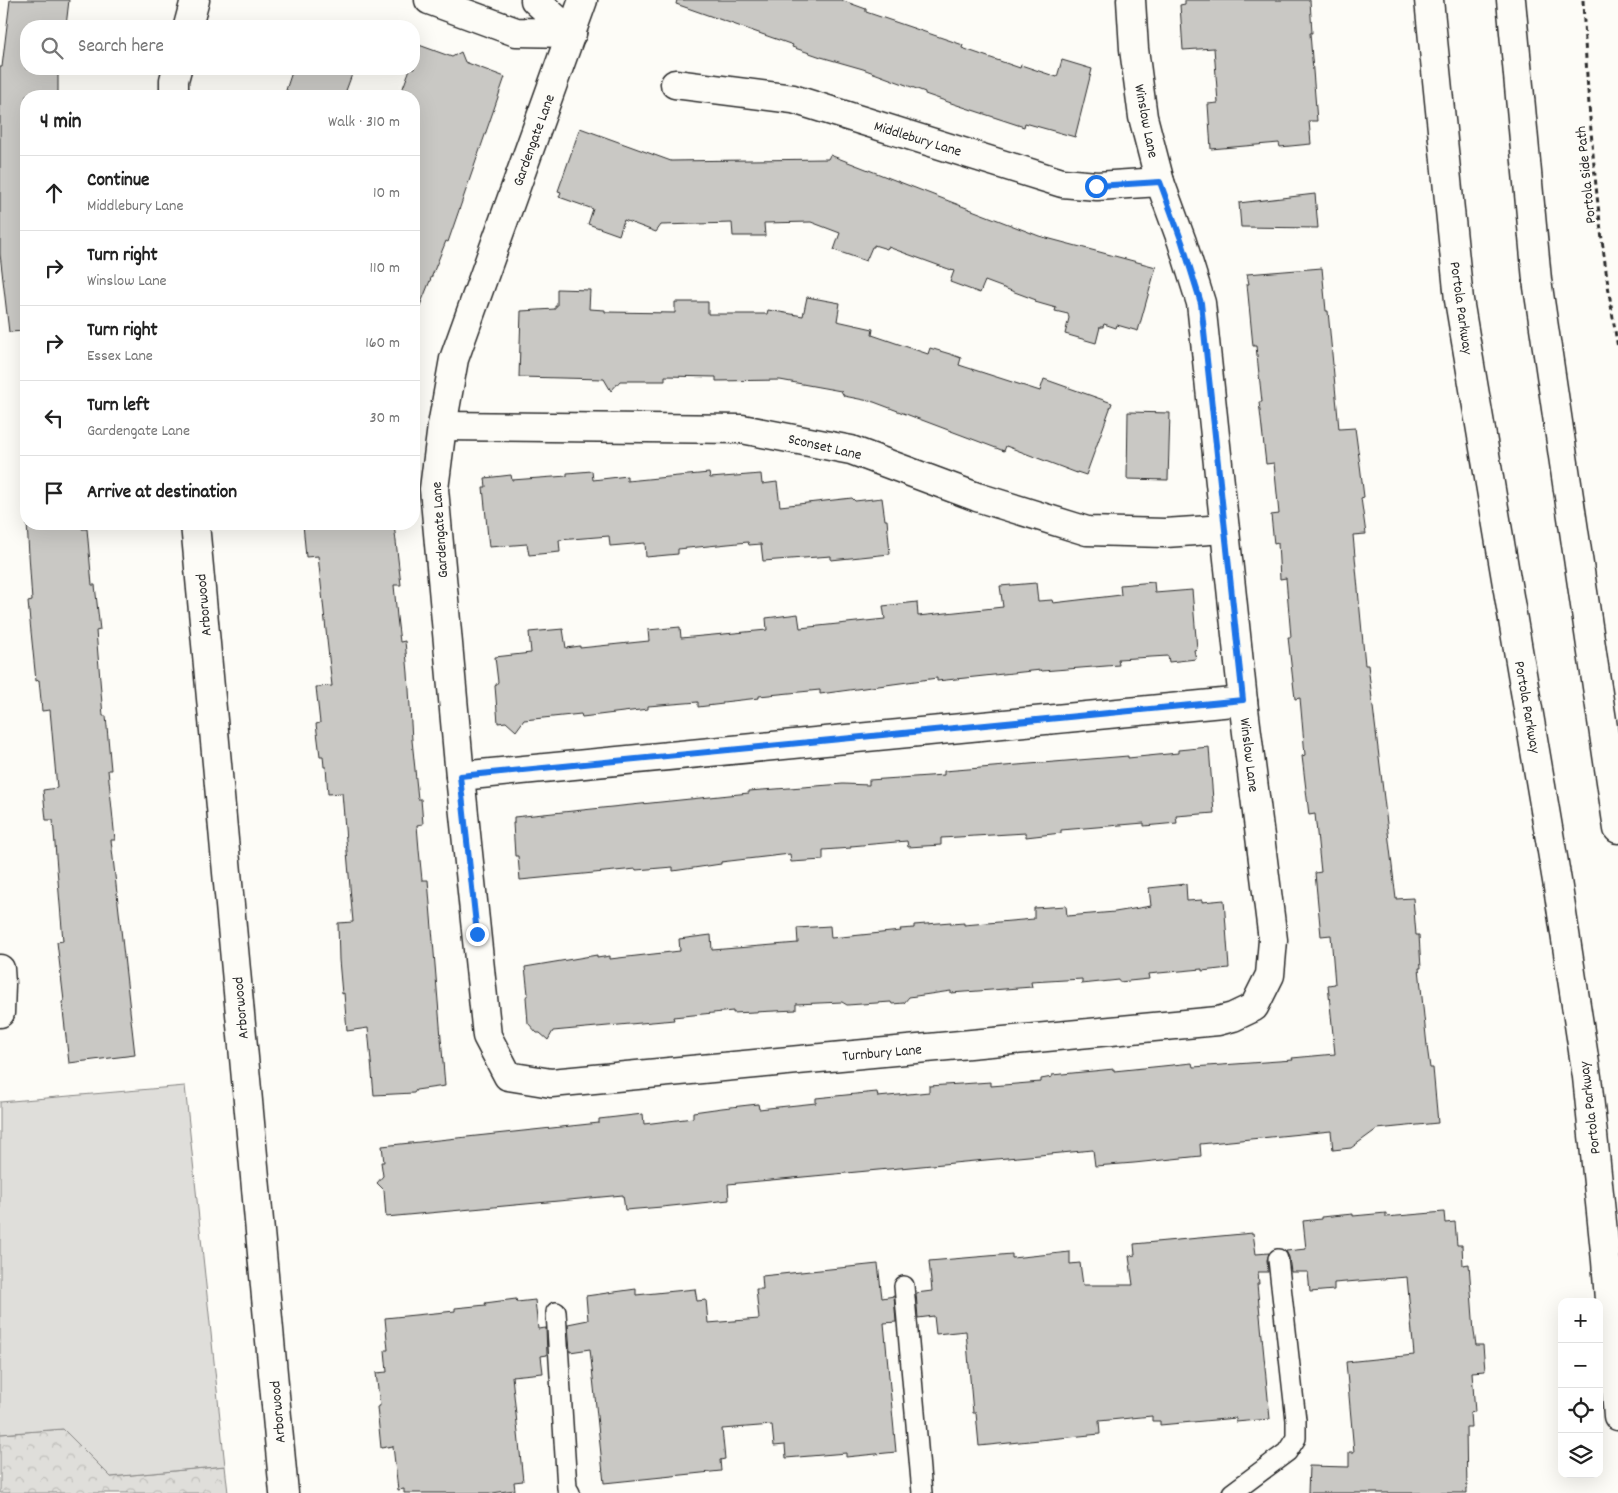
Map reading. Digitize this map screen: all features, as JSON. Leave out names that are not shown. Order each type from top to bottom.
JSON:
[{"type":"street","points":[[190,20],[195,0]]},
{"type":"street","points":[[428,0],[516,32],[572,33]]},
{"type":"street","points":[[535,0],[572,33]]},
{"type":"street","name":"Gardengate Lane","points":[[508,1076],[487,1036],[460,776],[434,489],[442,426],[454,359],[583,0]]},
{"type":"street","name":"Winslow Lane","points":[[1131,0],[1134,49],[1143,117],[1160,182],[1182,242],[1201,303],[1243,700],[1273,940],[1270,975],[1254,1007]]},
{"type":"street","name":"Portola Parkway","points":[[1429,0],[1459,300],[1564,930],[1587,1077],[1612,1260],[1618,1416]]},
{"type":"street","points":[[1512,0],[1537,280],[1618,829]]},
{"type":"street","points":[[174,90],[175,75]]},
{"type":"street","name":"Middlebury Lane","points":[[675,84],[793,99],[1062,183],[1096,186],[1160,182]]},
{"type":"street","name":"Sconset Lane","points":[[442,426],[742,429],[851,450],[977,497],[1087,531],[1165,533],[1225,529]]},
{"type":"street","name":"Arborwood","points":[[197,530],[284,1493]]},
{"type":"street","points":[[460,776],[1243,700]]},
{"type":"street","points":[[0,969],[0,1013]]},
{"type":"street","name":"Turnbury Lane","points":[[508,1076],[552,1083],[1198,1023],[1234,1017],[1254,1007]]},
{"type":"lane","points":[[1232,1493],[1287,1452],[1296,1438],[1296,1420],[1278,1259]]},
{"type":"lane","points":[[904,1286],[922,1493]]},
{"type":"lane","points":[[556,1312],[567,1488],[570,1493]]},
{"type":"path","name":"Portola Side Path","points":[[1583,0],[1586,64],[1598,208],[1618,348]]},
{"type":"green space","points":[[185,1086],[225,1466],[111,1477],[63,1429],[0,1434],[0,1102]]},
{"type":"green space","points":[[63,1429],[111,1477],[225,1466],[228,1493],[0,1493],[0,1434]]},
{"type":"building","points":[[10,0],[69,0],[67,20],[20,20],[20,75],[58,75],[58,90],[20,90],[20,331],[9,332],[0,254],[0,67],[2,67]]},
{"type":"building","points":[[677,0],[841,0],[866,9],[866,12],[963,45],[962,48],[1020,68],[1021,65],[1057,77],[1062,60],[1092,69],[1075,137],[1025,123],[1024,127],[954,104],[863,69],[792,47],[793,45],[676,4]]},
{"type":"building","points":[[1185,0],[1310,0],[1312,33],[1310,33],[1317,121],[1309,121],[1311,144],[1280,147],[1279,143],[1211,149],[1208,104],[1218,103],[1214,48],[1183,50],[1180,5],[1185,4]]},
{"type":"building","points":[[420,45],[452,57],[461,52],[465,62],[505,77],[448,242],[446,241],[420,306],[420,90],[402,90],[408,75],[420,75]]},
{"type":"building","points":[[291,75],[352,75],[346,90],[286,90]]},
{"type":"building","points":[[580,128],[671,161],[828,159],[830,155],[1039,236],[1156,267],[1138,331],[1117,325],[1116,328],[1104,324],[1103,327],[1100,327],[1096,343],[1065,334],[1069,318],[1068,314],[1055,311],[1056,308],[1035,302],[1036,300],[985,281],[980,293],[950,282],[954,271],[888,247],[887,249],[874,245],[866,261],[834,250],[840,233],[811,222],[764,223],[765,236],[733,236],[732,223],[661,225],[656,232],[624,220],[619,235],[588,224],[593,209],[559,197],[561,192],[558,191]]},
{"type":"building","points":[[1315,194],[1318,228],[1241,227],[1239,203]]},
{"type":"building","points":[[1322,268],[1339,429],[1355,428],[1364,497],[1361,498],[1366,534],[1353,535],[1365,665],[1368,665],[1396,899],[1413,898],[1416,935],[1419,935],[1421,968],[1419,968],[1427,1046],[1430,1068],[1433,1068],[1438,1123],[1377,1129],[1351,1148],[1333,1150],[1331,1131],[1200,1144],[1201,1156],[1134,1163],[1095,1166],[1093,1150],[728,1184],[729,1200],[662,1207],[625,1210],[623,1195],[386,1217],[384,1190],[377,1183],[383,1176],[381,1162],[384,1162],[382,1146],[599,1123],[599,1119],[643,1114],[644,1124],[693,1118],[693,1112],[722,1108],[758,1104],[759,1109],[816,1103],[816,1098],[877,1092],[878,1097],[929,1092],[929,1086],[991,1082],[991,1086],[1041,1082],[1041,1079],[1052,1077],[1052,1075],[1114,1069],[1114,1071],[1192,1063],[1193,1067],[1293,1060],[1292,1058],[1335,1054],[1328,985],[1335,984],[1331,935],[1321,936],[1315,873],[1321,872],[1315,814],[1309,815],[1302,756],[1305,755],[1300,698],[1295,699],[1288,637],[1291,637],[1286,578],[1280,579],[1278,543],[1274,544],[1271,515],[1279,514],[1274,463],[1266,464],[1259,402],[1262,402],[1256,346],[1253,346],[1247,284],[1249,284],[1247,274]]},
{"type":"building","points":[[557,289],[590,290],[589,309],[605,310],[605,312],[675,313],[675,302],[708,302],[708,314],[767,314],[768,310],[803,316],[807,297],[840,303],[837,321],[873,329],[872,335],[928,354],[930,348],[950,354],[961,358],[959,365],[1040,391],[1044,379],[1112,403],[1086,475],[1006,446],[1004,451],[874,402],[844,396],[841,391],[780,380],[716,381],[716,377],[665,376],[665,381],[620,381],[611,391],[604,379],[519,377],[521,311],[555,309],[555,306],[557,306]]},
{"type":"building","points":[[1128,412],[1170,413],[1168,480],[1127,479]]},
{"type":"building","points":[[592,471],[593,480],[627,476],[627,481],[709,473],[710,478],[761,474],[762,484],[777,482],[780,506],[852,498],[855,501],[882,498],[885,520],[887,520],[890,554],[831,560],[831,556],[763,561],[761,544],[749,545],[748,542],[678,549],[678,554],[646,557],[645,543],[610,546],[609,536],[559,540],[560,552],[529,555],[527,544],[489,547],[483,487],[486,487],[485,478],[511,475],[512,480],[567,476],[567,473]]},
{"type":"building","points":[[27,530],[87,530],[92,585],[95,585],[100,630],[96,631],[103,716],[106,716],[111,770],[108,770],[115,840],[111,840],[135,1055],[69,1063],[57,942],[63,941],[53,820],[46,820],[43,790],[57,788],[50,710],[42,711],[39,680],[36,681],[28,602],[32,601]]},
{"type":"building","points":[[304,530],[395,530],[401,585],[394,585],[400,642],[405,641],[412,740],[418,799],[421,799],[423,824],[417,825],[419,850],[422,880],[428,880],[445,1086],[416,1090],[414,1093],[374,1095],[368,1028],[347,1031],[339,960],[338,923],[353,922],[342,793],[328,794],[326,767],[324,767],[323,756],[320,756],[316,724],[320,723],[316,687],[332,686],[318,556],[306,557]]},
{"type":"building","points":[[1154,582],[1155,593],[1192,590],[1197,649],[1194,650],[1196,659],[1169,662],[1168,656],[1118,659],[1119,665],[1041,670],[937,681],[937,678],[820,694],[820,690],[759,696],[759,698],[698,707],[698,702],[648,706],[648,709],[582,717],[581,714],[524,720],[516,731],[506,722],[498,723],[495,686],[498,682],[495,657],[531,653],[529,632],[563,629],[566,648],[580,646],[580,648],[649,641],[648,630],[680,627],[681,638],[767,630],[766,618],[798,614],[800,628],[885,619],[883,606],[917,602],[918,616],[1003,607],[1000,586],[1036,583],[1038,601],[1052,600],[1053,603],[1121,595],[1120,585]]},
{"type":"building","points":[[1209,747],[1214,813],[1176,816],[1177,823],[1144,826],[1144,823],[1061,830],[1061,833],[1026,837],[1026,833],[941,838],[941,845],[908,847],[907,841],[851,846],[851,848],[823,850],[823,860],[791,862],[790,854],[721,862],[721,864],[673,871],[673,867],[636,869],[520,880],[518,856],[515,856],[514,817],[749,793],[749,791],[843,784],[869,785],[869,780],[944,775],[944,771],[1128,756],[1128,758],[1178,753],[1178,750]]},
{"type":"building","points":[[1186,884],[1187,901],[1224,900],[1229,968],[1148,974],[1149,979],[1119,982],[1119,980],[1082,984],[1082,979],[1031,982],[1032,987],[951,993],[951,991],[909,997],[904,1003],[847,1005],[842,1002],[796,1004],[796,1010],[733,1013],[733,1011],[673,1017],[674,1020],[553,1031],[548,1040],[540,1033],[537,1033],[528,1023],[526,997],[528,994],[525,967],[597,955],[597,958],[610,956],[610,959],[680,951],[679,939],[711,935],[712,950],[798,943],[797,928],[830,926],[831,938],[901,931],[900,929],[914,928],[914,925],[951,922],[951,924],[964,923],[964,925],[1034,919],[1034,908],[1066,906],[1067,916],[1115,912],[1151,906],[1149,888]]},
{"type":"building","points":[[1444,1212],[1445,1223],[1455,1222],[1457,1245],[1462,1245],[1463,1265],[1469,1264],[1476,1345],[1483,1345],[1485,1371],[1472,1372],[1475,1412],[1470,1413],[1471,1427],[1466,1427],[1467,1493],[1308,1493],[1309,1466],[1349,1467],[1349,1452],[1354,1452],[1346,1362],[1414,1355],[1407,1277],[1334,1283],[1334,1290],[1310,1292],[1308,1272],[1291,1272],[1289,1257],[1286,1251],[1306,1249],[1303,1221],[1353,1214],[1353,1216],[1386,1213],[1386,1217]]},
{"type":"building","points":[[1253,1233],[1256,1254],[1269,1253],[1267,1260],[1268,1272],[1258,1272],[1259,1284],[1257,1284],[1270,1419],[1236,1422],[1236,1418],[1160,1425],[1160,1421],[1152,1421],[1152,1416],[1099,1421],[1100,1434],[979,1446],[976,1413],[973,1413],[966,1331],[936,1334],[934,1316],[918,1318],[916,1293],[932,1291],[929,1261],[1012,1254],[1012,1258],[1070,1252],[1070,1264],[1080,1263],[1083,1285],[1133,1285],[1129,1256],[1135,1255],[1134,1244]]},
{"type":"building","points":[[878,1264],[882,1298],[894,1296],[896,1322],[884,1323],[896,1452],[846,1457],[846,1453],[786,1458],[785,1445],[774,1446],[772,1425],[722,1429],[725,1459],[720,1460],[721,1471],[604,1483],[590,1349],[570,1352],[568,1324],[588,1320],[586,1296],[636,1289],[636,1295],[695,1289],[697,1301],[706,1300],[708,1323],[759,1319],[756,1289],[763,1289],[762,1276]]},
{"type":"building","points":[[516,1299],[517,1302],[535,1300],[538,1329],[546,1328],[547,1355],[541,1356],[543,1373],[512,1376],[523,1481],[514,1482],[515,1490],[492,1493],[404,1493],[404,1489],[398,1490],[393,1446],[381,1448],[377,1407],[380,1406],[376,1373],[387,1372],[385,1350],[388,1350],[385,1318],[455,1311],[455,1308],[486,1305],[485,1303]]},
{"type":"route","points":[[477,934],[460,776],[1243,700],[1201,303],[1182,242],[1160,182],[1096,186]]}]
